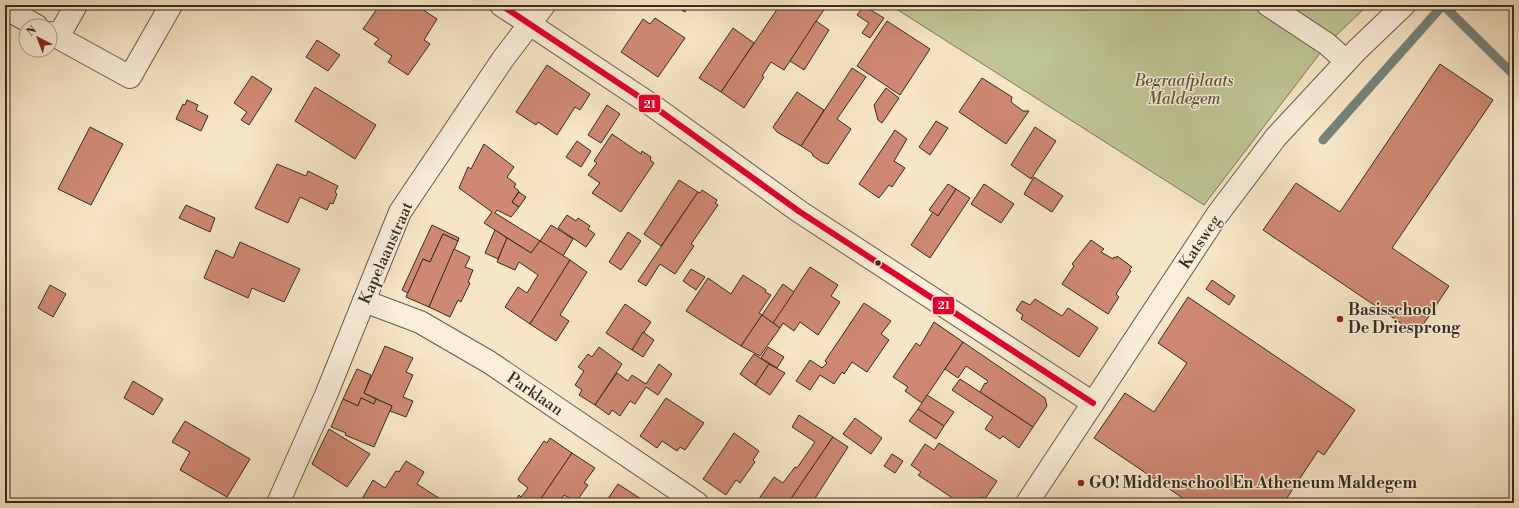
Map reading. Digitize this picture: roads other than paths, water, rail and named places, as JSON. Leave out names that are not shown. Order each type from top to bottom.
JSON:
[{"type":"street","points":[[58,30],[76,5]]},
{"type":"street","points":[[501,5],[653,106],[800,212],[1093,403]]},
{"type":"street","name":"Kapelaanstraat","points":[[278,503],[326,395],[400,212],[503,59],[544,5]]},
{"type":"street","points":[[1268,5],[1327,44],[1346,61]]},
{"type":"street","name":"Katsweg","points":[[1027,503],[1217,215],[1276,137],[1346,61],[1404,5]]},
{"type":"street","points":[[58,37],[130,77],[169,6]]},
{"type":"street","points":[[5,8],[23,18]]},
{"type":"street","name":"Parklaan","points":[[364,301],[420,322],[489,362],[697,503]]},
{"type":"waterway","points":[[1323,140],[1443,5],[1514,75]]},
{"type":"place","name":"Basisschool De Driesprong","points":[[1340,319]]},
{"type":"place","name":"GO! Middenschool En Atheneum Maldegem","points":[[1081,483]]},
{"type":"park label","name":"Begraafplaats Maldegem","points":[[1184,90]]}]
